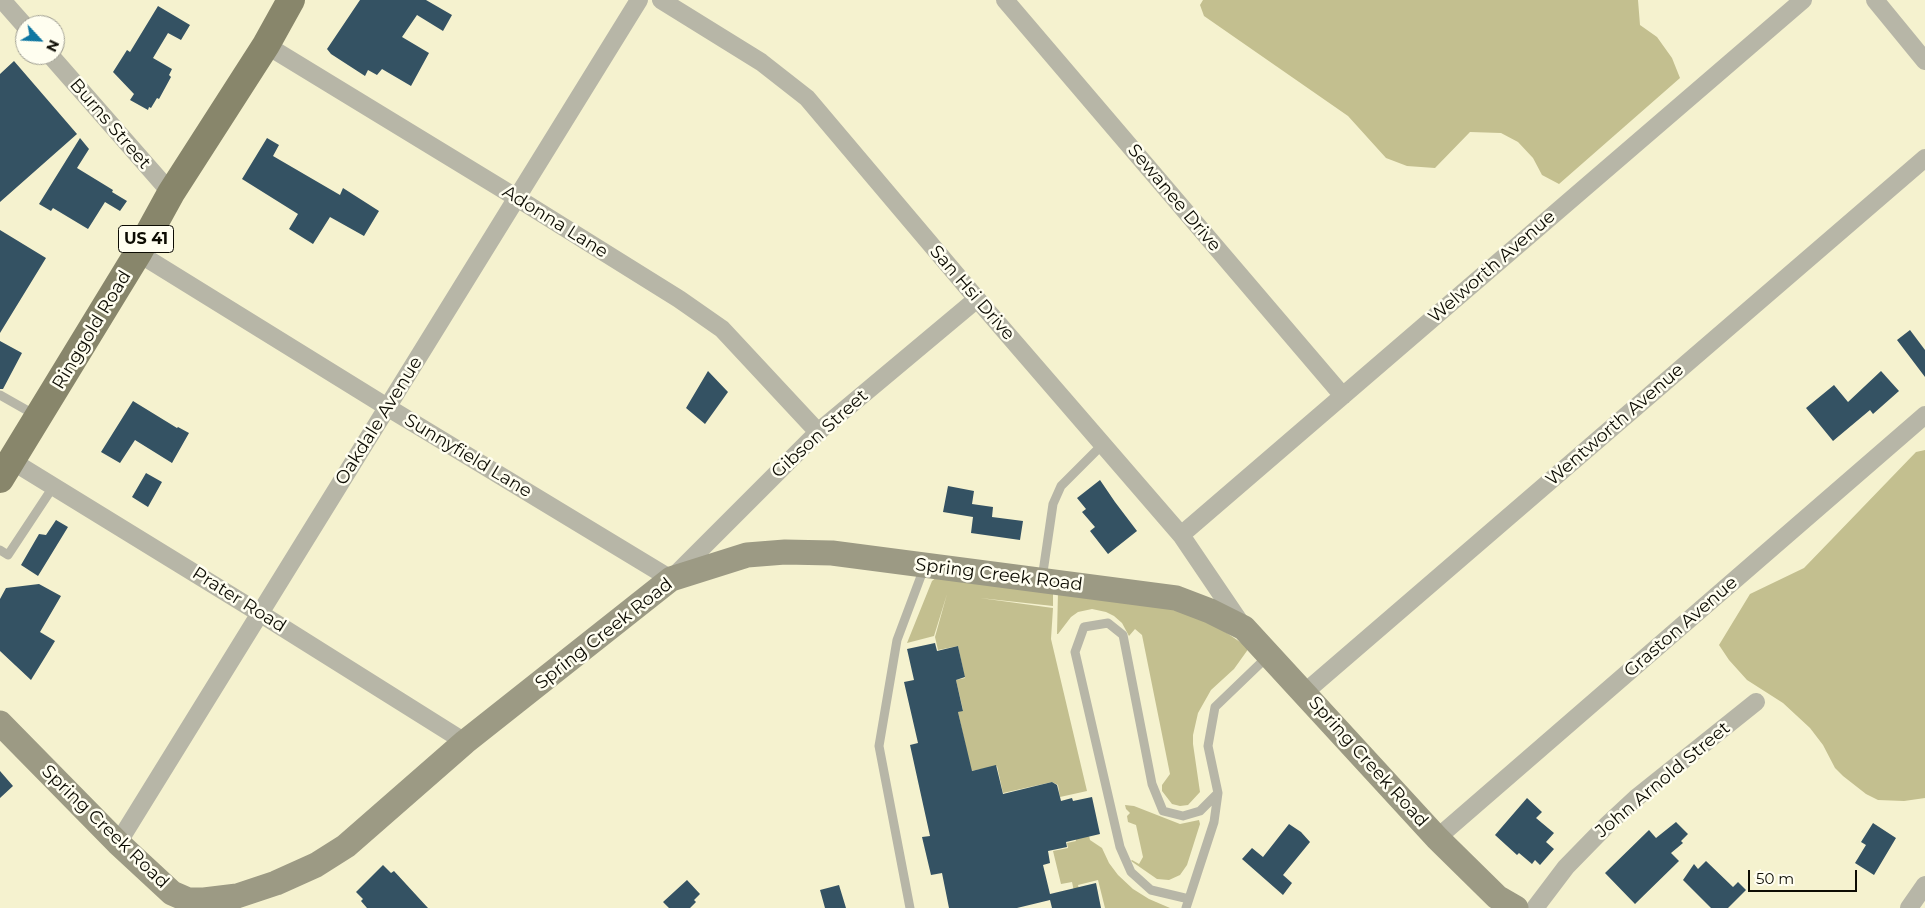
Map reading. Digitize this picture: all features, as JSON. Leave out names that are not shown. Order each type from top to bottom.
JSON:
[{"type":"main road","name":"Ringgold Road","points":[[6,470],[138,253],[170,193],[266,44],[291,0]]},
{"type":"street","points":[[2,0],[15,15]]},
{"type":"street","name":"Oakdale Avenue","points":[[118,843],[640,0]]},
{"type":"street","name":"San Hsi Drive","points":[[661,0],[761,62],[807,98],[977,299],[1182,535],[1244,628]]},
{"type":"street","name":"Sewanee Drive","points":[[1005,0],[1343,396]]},
{"type":"street","name":"Welworth Avenue","points":[[1182,535],[1803,0]]},
{"type":"street","points":[[1875,0],[1925,60]]},
{"type":"street","name":"Adonna Lane","points":[[266,44],[679,299],[722,329],[818,432]]},
{"type":"street","name":"Burns Street","points":[[59,65],[170,193]]},
{"type":"street","name":"Wentworth Avenue","points":[[1304,693],[1925,158]]},
{"type":"street","name":"Sunnyfield Lane","points":[[138,253],[671,579]]},
{"type":"street","name":"Gibson Street","points":[[671,579],[818,432],[977,299]]},
{"type":"street","name":"Graston Avenue","points":[[1436,838],[1925,415]]},
{"type":"street","name":"Prater Road","points":[[6,470],[54,487],[465,742]]},
{"type":"street","name":"Spring Creek Road","points":[[0,722],[118,843],[185,904],[237,896],[276,883],[316,865],[346,846],[465,742],[671,579],[747,555],[785,552],[832,554],[1176,598],[1210,611],[1244,628],[1436,838],[1502,904]]},
{"type":"street","name":"John Arnold Street","points":[[1535,908],[1566,867],[1608,824],[1636,798],[1756,702]]},
{"type":"street","points":[[1909,908],[1925,885]]},
{"type":"lane","points":[[0,395],[39,417]]},
{"type":"lane","points":[[1042,580],[1054,504],[1061,486],[1103,444]]},
{"type":"lane","points":[[0,550],[8,554],[54,487]]},
{"type":"lane","points":[[910,908],[879,746],[896,640],[925,566]]},
{"type":"lane","points":[[1218,793],[1200,811],[1183,816],[1163,811],[1152,784],[1123,635],[1108,623],[1084,627],[1075,652],[1120,846],[1131,872],[1151,890],[1188,903],[1214,822],[1218,793],[1208,746],[1215,707],[1269,655]]},
{"type":"shaded area","points":[[1203,0],[1638,0],[1640,25],[1657,37],[1672,58],[1680,78],[1559,184],[1542,175],[1533,158],[1518,142],[1501,133],[1470,132],[1435,168],[1407,166],[1386,158],[1348,116],[1204,16],[1200,5]]},
{"type":"shaded area","points":[[1925,450],[1925,798],[1904,801],[1878,800],[1866,794],[1843,776],[1835,768],[1823,745],[1810,728],[1783,703],[1747,680],[1729,660],[1719,645],[1750,594],[1804,568],[1916,452]]},
{"type":"shaded area","points":[[937,577],[1053,591],[1053,606],[980,598],[1053,608],[1051,639],[1087,791],[1060,797],[1058,785],[1052,782],[1003,793],[997,766],[971,771],[958,712],[963,710],[956,680],[965,678],[958,646],[938,650],[935,637],[947,594],[934,636],[907,643],[932,581]]},
{"type":"shaded area","points":[[1058,592],[1167,607],[1209,621],[1249,648],[1234,669],[1211,690],[1198,713],[1193,744],[1200,792],[1188,805],[1172,804],[1162,791],[1162,785],[1170,774],[1142,635],[1135,629],[1129,636],[1122,623],[1114,616],[1092,609],[1078,612],[1071,617],[1057,634]]},
{"type":"shaded area","points":[[1125,805],[1134,806],[1180,824],[1199,820],[1200,824],[1187,865],[1180,875],[1169,880],[1157,879],[1131,861],[1139,864],[1143,857],[1136,825],[1128,822],[1127,816],[1130,813]]},
{"type":"shaded area","points":[[1088,831],[1090,840],[1102,848],[1109,863],[1118,875],[1133,889],[1149,899],[1170,908],[1105,908],[1098,880],[1078,885],[1080,893],[1076,901],[1072,882],[1061,884],[1053,851],[1068,848],[1067,843],[1076,841],[1074,834]]},
{"type":"building","points":[[360,0],[426,0],[452,15],[443,31],[417,15],[402,37],[429,53],[411,86],[382,69],[377,75],[368,70],[365,76],[331,54],[327,49]]},
{"type":"building","points":[[158,6],[190,25],[181,40],[168,33],[153,58],[172,69],[169,75],[171,77],[159,99],[157,98],[148,110],[130,100],[134,94],[113,72],[127,50],[130,52]]},
{"type":"building","points":[[14,61],[15,65],[17,65],[77,134],[0,202],[0,74]]},
{"type":"building","points":[[80,138],[89,149],[77,168],[127,201],[120,211],[105,202],[88,229],[53,208],[51,211],[39,204]]},
{"type":"building","points":[[267,138],[279,145],[273,156],[340,195],[343,188],[379,211],[364,236],[330,217],[313,244],[289,229],[298,214],[242,179]]},
{"type":"building","points":[[0,230],[46,258],[0,333]]},
{"type":"building","points":[[1910,330],[1925,350],[1925,377],[1897,340]]},
{"type":"building","points":[[0,341],[22,353],[3,389],[0,389]]},
{"type":"building","points":[[708,371],[728,392],[705,424],[686,408]]},
{"type":"building","points":[[1881,371],[1899,391],[1873,414],[1870,410],[1833,441],[1806,408],[1834,385],[1848,402]]},
{"type":"building","points":[[133,401],[177,428],[189,433],[172,463],[135,440],[120,463],[101,452]]},
{"type":"building","points":[[146,473],[162,482],[148,507],[132,497]]},
{"type":"building","points":[[1100,480],[1137,531],[1108,554],[1090,531],[1095,527],[1082,512],[1086,509],[1077,498]]},
{"type":"building","points":[[948,486],[974,491],[972,504],[993,507],[992,517],[1023,521],[1020,540],[971,533],[973,517],[943,512]]},
{"type":"building","points":[[56,520],[68,527],[38,576],[21,565],[39,534],[46,535]]},
{"type":"building","points":[[39,584],[61,596],[40,632],[55,641],[31,680],[0,651],[0,599],[6,588]]},
{"type":"building","points":[[935,643],[937,651],[958,646],[965,677],[956,680],[963,711],[958,712],[972,771],[996,765],[1003,794],[1052,782],[1057,785],[1061,801],[1072,798],[1073,801],[1092,797],[1100,834],[1066,842],[1067,847],[1048,851],[1050,863],[1043,865],[1050,894],[1096,883],[1101,908],[1052,908],[1050,900],[1017,908],[949,908],[942,873],[931,875],[922,837],[930,836],[910,745],[918,743],[904,682],[914,680],[907,649]]},
{"type":"building","points":[[0,771],[13,786],[0,798]]},
{"type":"building","points":[[1527,798],[1542,812],[1536,818],[1554,833],[1546,842],[1554,849],[1540,865],[1535,860],[1532,864],[1519,853],[1517,855],[1495,835]]},
{"type":"building","points":[[1676,822],[1688,834],[1681,841],[1683,843],[1671,853],[1679,861],[1635,904],[1605,873],[1649,830],[1656,838]]},
{"type":"building","points":[[1873,823],[1896,838],[1874,875],[1855,863],[1866,845],[1861,842]]},
{"type":"building","points":[[1289,824],[1301,832],[1310,842],[1283,875],[1292,883],[1283,895],[1242,859],[1252,848],[1263,857]]},
{"type":"building","points":[[1706,861],[1733,887],[1738,882],[1746,890],[1728,908],[1711,908],[1683,880],[1694,864],[1698,869]]},
{"type":"building","points":[[383,865],[391,873],[394,871],[428,908],[367,908],[361,901],[363,899],[356,892]]},
{"type":"building","points":[[687,880],[700,894],[694,900],[696,902],[690,908],[669,908],[663,902]]},
{"type":"building","points":[[839,885],[846,908],[825,908],[820,890]]}]
